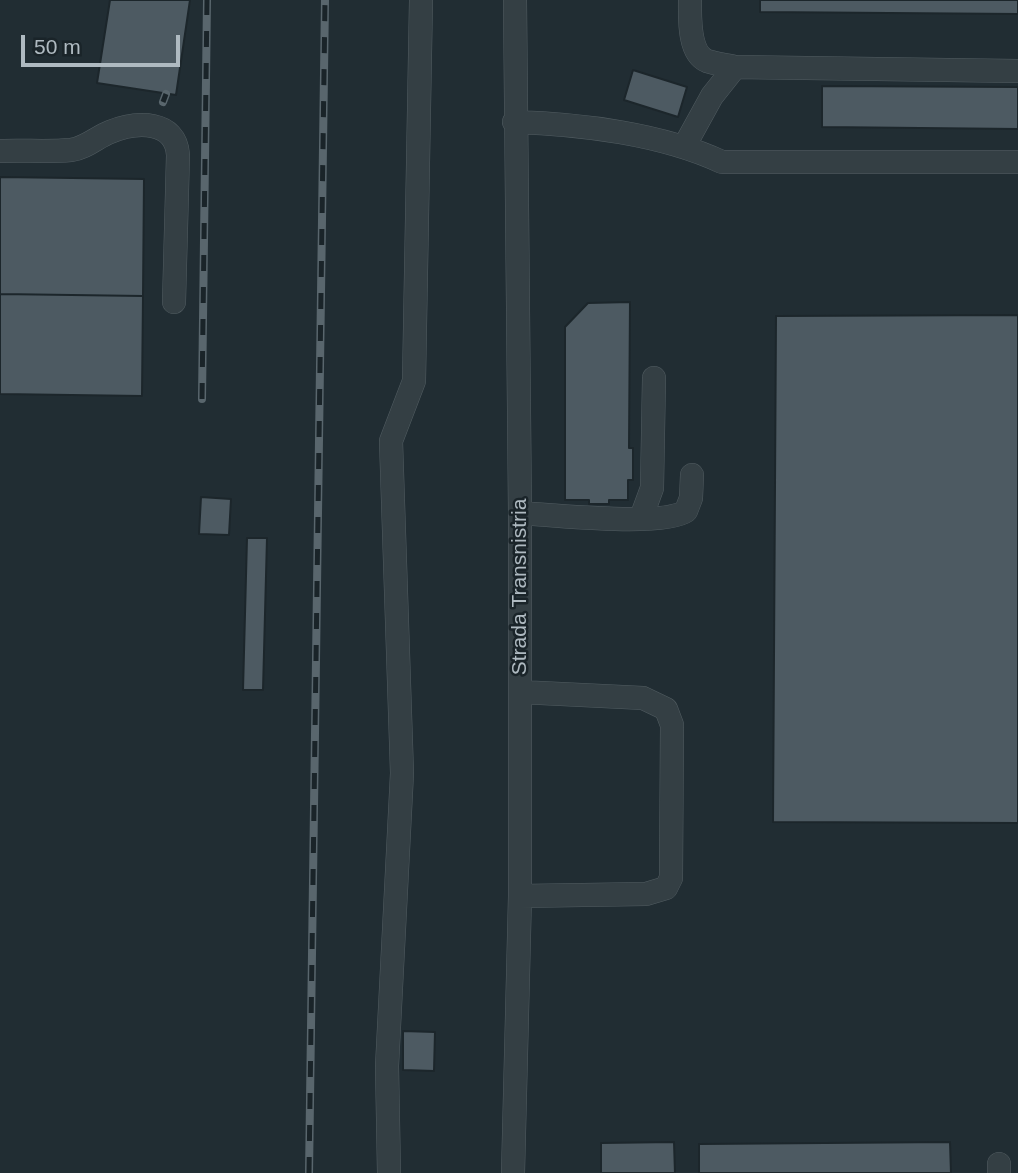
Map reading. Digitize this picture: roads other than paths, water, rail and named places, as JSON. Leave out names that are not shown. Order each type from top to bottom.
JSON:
[{"type":"street","points":[[389,1173],[387,1066],[402,773],[391,441],[414,381],[422,0]]},
{"type":"street","name":"Strada Transnistria","points":[[513,1173],[520,896],[520,513],[514,0]]},
{"type":"street","points":[[690,0],[690,21],[698,53],[704,60],[734,67],[1018,71]]},
{"type":"street","points":[[685,145],[712,96],[734,67]]},
{"type":"street","points":[[514,122],[548,123],[685,145],[722,162],[1018,162]]},
{"type":"street","points":[[0,151],[73,150],[122,128],[161,127],[175,137],[178,155],[174,302]]},
{"type":"street","points":[[640,518],[652,488],[654,378]]},
{"type":"street","points":[[520,513],[640,518],[673,516],[686,511],[691,498],[692,475]]},
{"type":"street","points":[[520,692],[643,698],[666,709],[672,725],[672,739],[671,878],[666,888],[646,894],[520,896]]},
{"type":"railway","points":[[202,399],[207,0]]},
{"type":"railway","points":[[309,1173],[325,0]]},
{"type":"railway","points":[[163,102],[166,94]]}]
